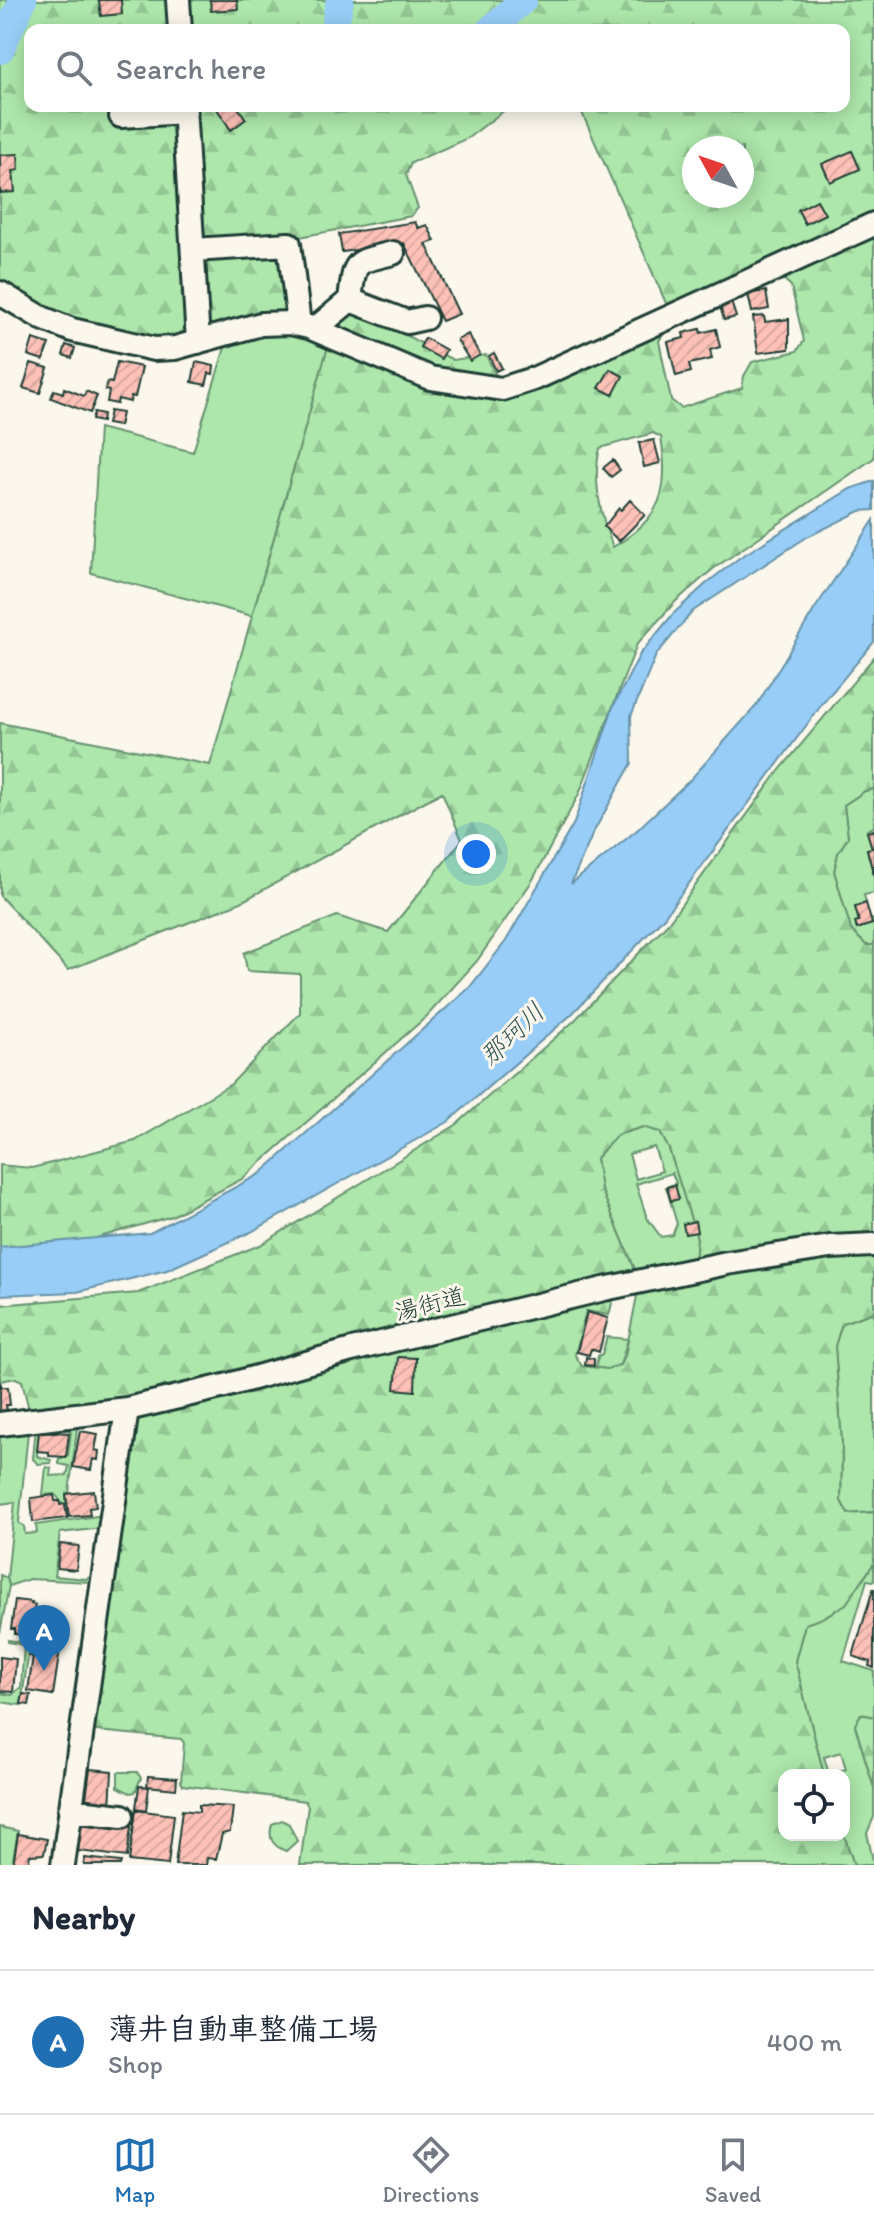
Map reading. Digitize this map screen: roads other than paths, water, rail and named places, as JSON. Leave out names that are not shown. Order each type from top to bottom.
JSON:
[{"type":"street","points":[[178,0],[180,24]]},
{"type":"street","points":[[121,116],[157,112]]},
{"type":"street","points":[[184,112],[198,342]]},
{"type":"street","points":[[0,293],[42,318],[72,330],[154,349],[175,348],[261,324],[307,326],[430,378],[502,389],[536,378],[874,224]]},
{"type":"street","points":[[193,250],[289,244],[307,326]]},
{"type":"street","points":[[350,300],[354,269],[359,262],[393,253]]},
{"type":"street","points":[[307,326],[350,300]]},
{"type":"street","points":[[350,300],[407,322],[425,318]]},
{"type":"street","name":"湯街道","points":[[0,1424],[127,1409],[225,1386],[352,1350],[604,1289],[727,1263],[830,1247],[874,1245]]},
{"type":"street","points":[[63,1865],[127,1409]]},
{"type":"street","points":[[70,1810],[122,1816]]},
{"type":"water","name":"那珂川","points":[[874,481],[874,510],[860,511],[807,537],[693,611],[656,655],[631,716],[632,763],[593,833],[571,884],[637,830],[690,780],[757,705],[814,610],[874,520],[874,642],[823,703],[664,917],[572,1014],[448,1122],[251,1232],[167,1270],[77,1292],[0,1295],[0,1247],[150,1233],[260,1174],[469,988],[506,941],[574,823],[613,707],[640,654],[673,614],[739,558],[850,489]]},
{"type":"waterway","points":[[0,50],[23,0]]},
{"type":"waterway","points":[[335,24],[340,0]]},
{"type":"waterway","points":[[497,24],[523,0]]},
{"type":"place","name":"薄井自動車整備工場","points":[[44,1671]]}]
